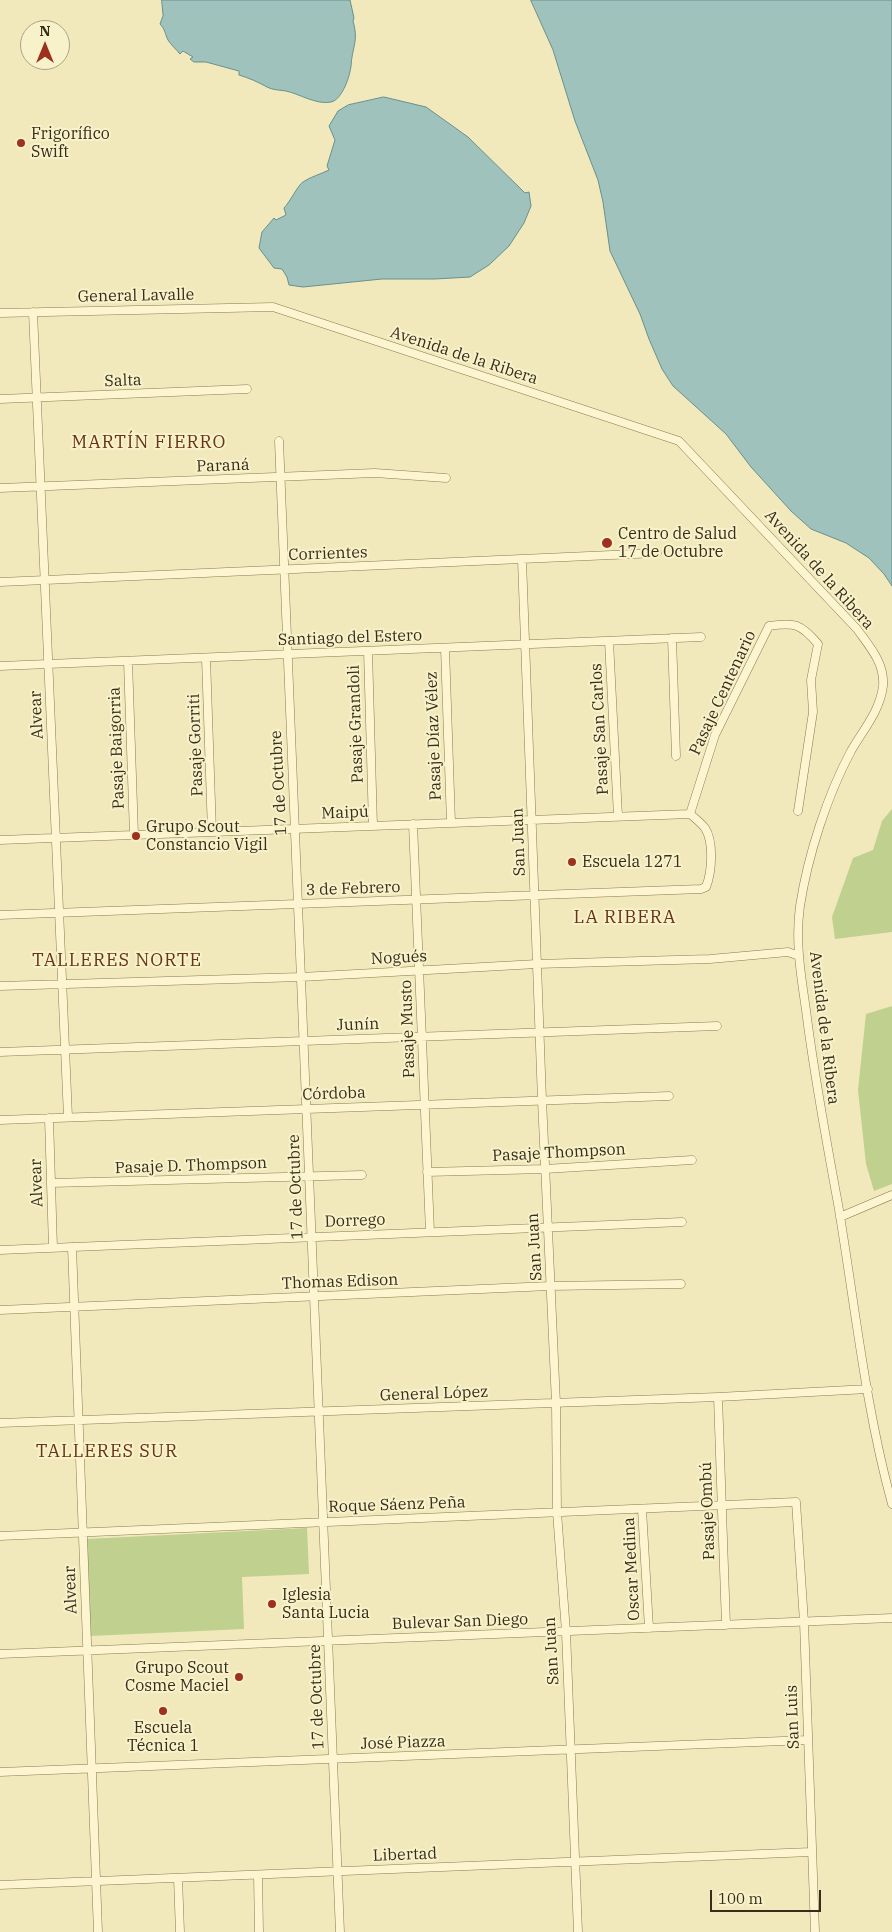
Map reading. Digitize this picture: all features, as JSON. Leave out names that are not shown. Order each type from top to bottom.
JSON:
[{"type":"street","name":"General Lavalle","points":[[0,313],[273,307]]},
{"type":"street","name":"Avenida de la Ribera","points":[[273,307],[679,441],[857,629],[878,659],[883,684],[879,702],[869,724],[851,751],[826,810],[808,865],[800,908],[799,956],[814,1074],[880,1459],[892,1504]]},
{"type":"street","name":"Alvear","points":[[33,312],[68,1118]]},
{"type":"street","name":"Salta","points":[[0,399],[247,389]]},
{"type":"street","name":"17 de Octubre","points":[[279,441],[282,477],[286,654],[304,1040],[340,1932]]},
{"type":"street","name":"Paraná","points":[[0,488],[375,473],[446,478]]},
{"type":"street","name":"Corrientes","points":[[0,582],[657,553]]},
{"type":"street","name":"San Juan","points":[[522,560],[539,1031],[556,1403],[557,1512],[566,1632],[578,1932]]},
{"type":"street","name":"Pasaje Centenario","points":[[690,814],[715,735],[769,626],[787,624],[805,629],[818,644],[811,680],[814,712],[798,811]]},
{"type":"street","name":"Santiago del Estero","points":[[0,666],[701,637]]},
{"type":"street","points":[[672,638],[676,756]]},
{"type":"street","name":"Pasaje San Carlos","points":[[610,641],[618,816]]},
{"type":"street","name":"Pasaje Díaz Vélez","points":[[445,648],[450,823]]},
{"type":"street","name":"Pasaje Grandoli","points":[[368,651],[373,826]]},
{"type":"street","name":"Pasaje Gorriti","points":[[206,658],[212,832]]},
{"type":"street","name":"Pasaje Baigorria","points":[[128,661],[134,835]]},
{"type":"street","name":"Maipú","points":[[0,840],[690,814]]},
{"type":"street","name":"3 de Febrero","points":[[0,915],[701,890],[706,887],[711,869],[708,835],[704,826],[690,814]]},
{"type":"street","name":"Pasaje Musto","points":[[413,824],[430,1232]]},
{"type":"street","name":"Nogués","points":[[0,986],[301,977],[537,964],[710,959],[788,952],[799,956]]},
{"type":"street","name":"Junín","points":[[0,1052],[717,1026]]},
{"type":"street","name":"Córdoba","points":[[0,1120],[669,1096]]},
{"type":"street","name":"Alvear","points":[[48,1118],[53,1248]]},
{"type":"street","name":"Pasaje Thompson","points":[[427,1172],[545,1169],[692,1160]]},
{"type":"street","name":"Pasaje D. Thompson","points":[[51,1184],[362,1175]]},
{"type":"street","points":[[840,1217],[892,1195]]},
{"type":"street","name":"Dorrego","points":[[0,1250],[682,1222]]},
{"type":"street","name":"Alvear","points":[[72,1247],[98,1932]]},
{"type":"street","name":"Thomas Edison","points":[[0,1310],[550,1286],[681,1284]]},
{"type":"street","name":"General López","points":[[0,1423],[718,1397],[868,1389]]},
{"type":"street","name":"Pasaje Ombú","points":[[718,1397],[726,1625]]},
{"type":"street","name":"Roque Sáenz Peña","points":[[0,1536],[796,1502]]},
{"type":"street","name":"San Luis","points":[[796,1502],[804,1622],[815,1932]]},
{"type":"street","name":"Oscar Medina","points":[[642,1509],[649,1628]]},
{"type":"street","name":"Bulevar San Diego","points":[[0,1654],[892,1618]]},
{"type":"street","name":"José Piazza","points":[[0,1772],[808,1740]]},
{"type":"street","name":"Libertad","points":[[0,1885],[811,1852]]},
{"type":"street","points":[[258,1875],[259,1932]]},
{"type":"street","points":[[178,1878],[180,1932]]},
{"type":"green space","points":[[892,809],[892,932],[835,939],[832,917],[853,858],[873,850],[882,821]]},
{"type":"green space","points":[[892,1006],[892,1184],[874,1191],[866,1164],[858,1090],[866,1014]]},
{"type":"green space","points":[[307,1528],[309,1574],[242,1577],[244,1629],[90,1636],[86,1539]]},
{"type":"water","points":[[162,0],[350,0],[354,18],[355,39],[345,87],[339,97],[325,103],[291,92],[269,88],[239,75],[239,71],[206,62],[194,62],[190,59],[193,57],[183,51],[180,54],[168,40],[160,24],[163,16]]},
{"type":"water","points":[[531,0],[892,0],[892,586],[869,558],[846,543],[811,529],[791,511],[751,467],[726,434],[673,386],[662,369],[640,314],[610,251],[598,180],[575,121],[553,50]]},
{"type":"water","points":[[384,97],[426,107],[468,137],[525,193],[529,192],[531,206],[524,223],[509,246],[489,265],[470,277],[382,279],[303,287],[289,285],[282,269],[274,268],[259,248],[262,232],[274,218],[276,220],[286,215],[284,208],[301,184],[329,170],[327,166],[335,140],[329,126],[338,111],[348,105]]},
{"type":"place","name":"Frigorífico Swift","points":[[21,143]]},
{"type":"place","name":"Centro de Salud 17 de Octubre","points":[[607,543]]},
{"type":"place","name":"Grupo Scout Constancio Vigil","points":[[136,836]]},
{"type":"place","name":"Escuela 1271","points":[[572,862]]},
{"type":"place","name":"Iglesia Santa Lucia","points":[[272,1604]]},
{"type":"place","name":"Grupo Scout Cosme Maciel","points":[[239,1677]]},
{"type":"place","name":"Escuela Técnica 1","points":[[163,1711]]},
{"type":"district","name":"MARTÍN FIERRO","points":[[149,443]]},
{"type":"district","name":"LA RIBERA","points":[[625,918]]},
{"type":"district","name":"TALLERES NORTE","points":[[117,961]]},
{"type":"district","name":"TALLERES SUR","points":[[107,1452]]}]
